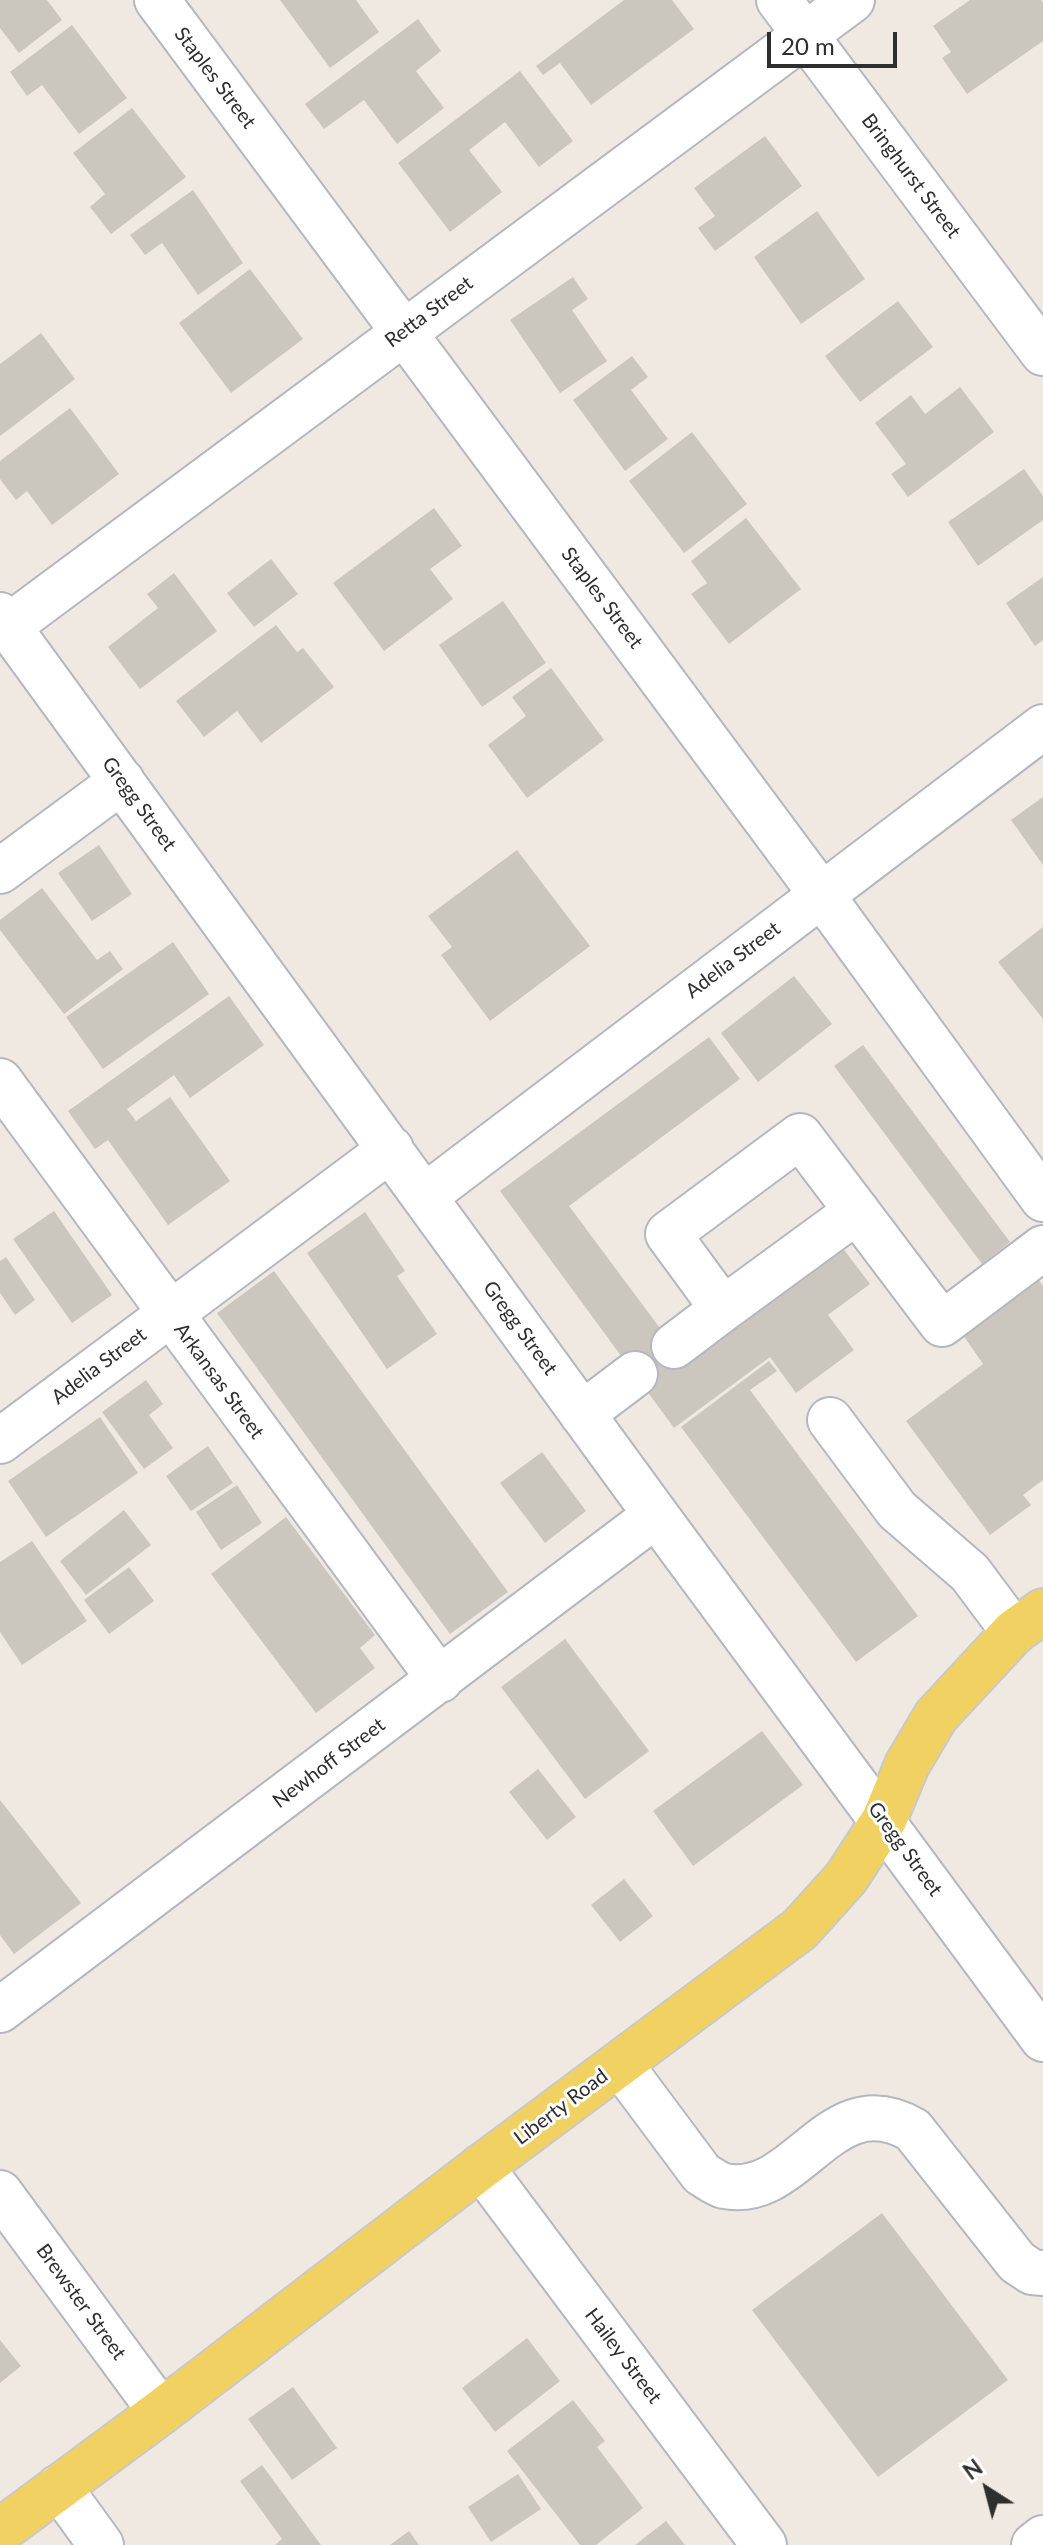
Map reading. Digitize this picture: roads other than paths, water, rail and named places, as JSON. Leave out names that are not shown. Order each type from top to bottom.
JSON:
[{"type":"main road","name":"Liberty Road","points":[[0,2531],[800,1929],[846,1878],[884,1820],[907,1765],[936,1716],[1029,1622]]},
{"type":"street","name":"Staples Street","points":[[157,0],[821,894],[1043,1199]]},
{"type":"street","name":"Bringhurst Street","points":[[779,0],[1043,353]]},
{"type":"street","name":"Retta Street","points":[[4,620],[404,331],[852,0]]},
{"type":"street","name":"Gregg Street","points":[[4,620],[582,1414],[1043,2039]]},
{"type":"street","name":"Adelia Street","points":[[425,1196],[1043,727]]},
{"type":"street","points":[[0,871],[122,781]]},
{"type":"street","name":"Arkansas Street","points":[[0,1081],[440,1680]]},
{"type":"street","points":[[723,1309],[668,1234],[800,1136],[942,1324],[1043,1248]]},
{"type":"street","name":"Adelia Street","points":[[0,1441],[391,1149]]},
{"type":"street","points":[[674,1346],[857,1211]]},
{"type":"street","points":[[582,1414],[635,1374]]},
{"type":"street","points":[[830,1420],[897,1510],[1029,1622]]},
{"type":"street","name":"Newhoff Street","points":[[0,2010],[656,1515]]},
{"type":"street","points":[[620,2064],[702,2174],[722,2186],[750,2187],[769,2179],[848,2122],[871,2116],[895,2119],[913,2130],[1017,2262],[1032,2272],[1043,2273]]},
{"type":"street","name":"Hailey Street","points":[[481,2167],[764,2545]]},
{"type":"street","name":"Brewster Street","points":[[0,2193],[161,2412]]},
{"type":"street","points":[[59,2487],[101,2545]]},
{"type":"street","points":[[1034,2545],[1043,2538]]}]
